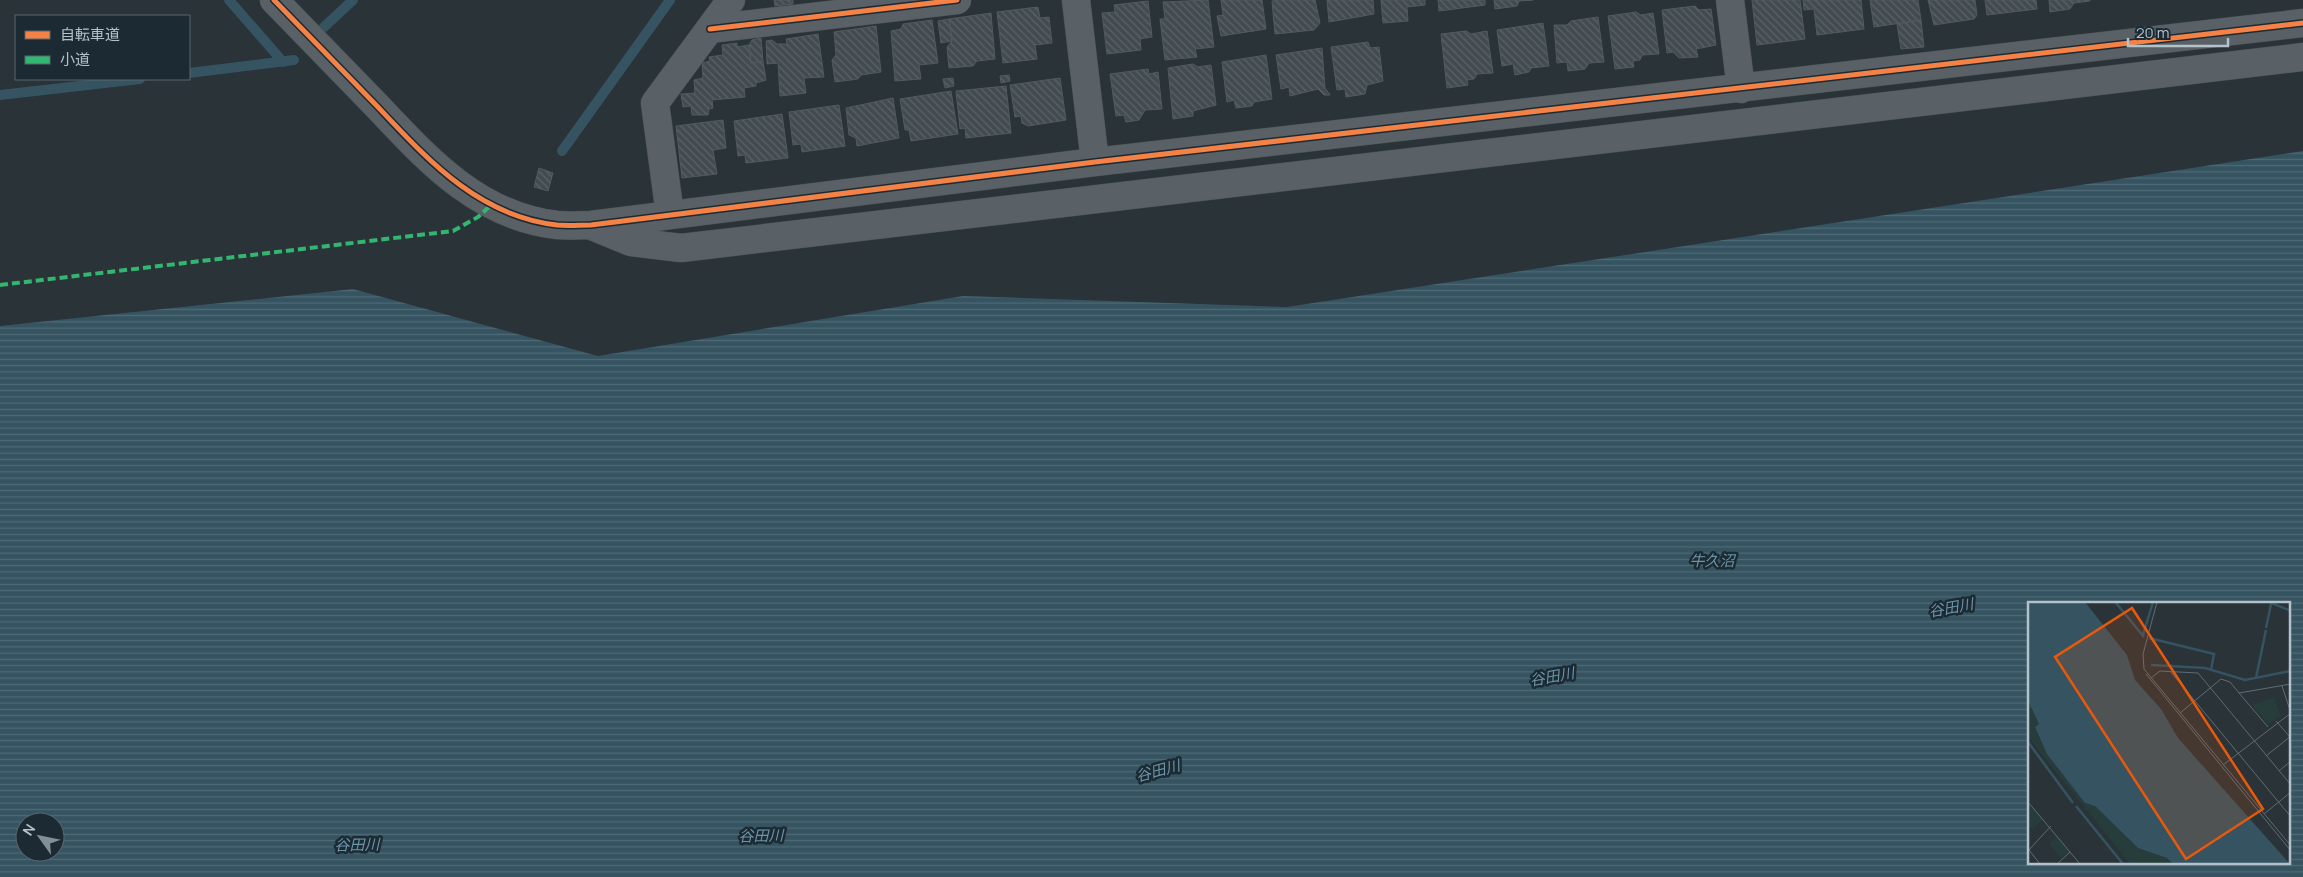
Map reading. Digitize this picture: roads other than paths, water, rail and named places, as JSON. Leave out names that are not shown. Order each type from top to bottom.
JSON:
[{"type":"street","points":[[274,0],[426,158],[456,184],[491,205],[518,216],[557,225],[591,225],[1095,162],[1741,89],[2303,22]]},
{"type":"street","points":[[670,215],[655,103],[731,0]]},
{"type":"street","points":[[710,29],[957,0]]},
{"type":"street","points":[[1076,0],[1095,162]]},
{"type":"street","points":[[1730,0],[1741,89]]},
{"type":"street","points":[[591,225],[631,242],[681,248],[2303,57]]},
{"type":"water","name":"牛久沼","points":[[2303,151],[2303,877],[0,877],[0,326],[353,289],[598,356],[963,296],[1287,307]]},
{"type":"waterway","points":[[229,0],[283,62]]},
{"type":"waterway","points":[[324,27],[353,0]]},
{"type":"waterway","points":[[562,151],[670,0]]},
{"type":"waterway","points":[[190,73],[294,60]]},
{"type":"waterway","points":[[0,95],[131,80]]},
{"type":"water label","name":"谷田川","points":[[1951,608]]},
{"type":"water label","name":"谷田川","points":[[1552,677]]},
{"type":"water label","name":"谷田川","points":[[1158,771]]},
{"type":"water label","name":"谷田川","points":[[761,836]]},
{"type":"water label","name":"谷田川","points":[[357,845]]}]
